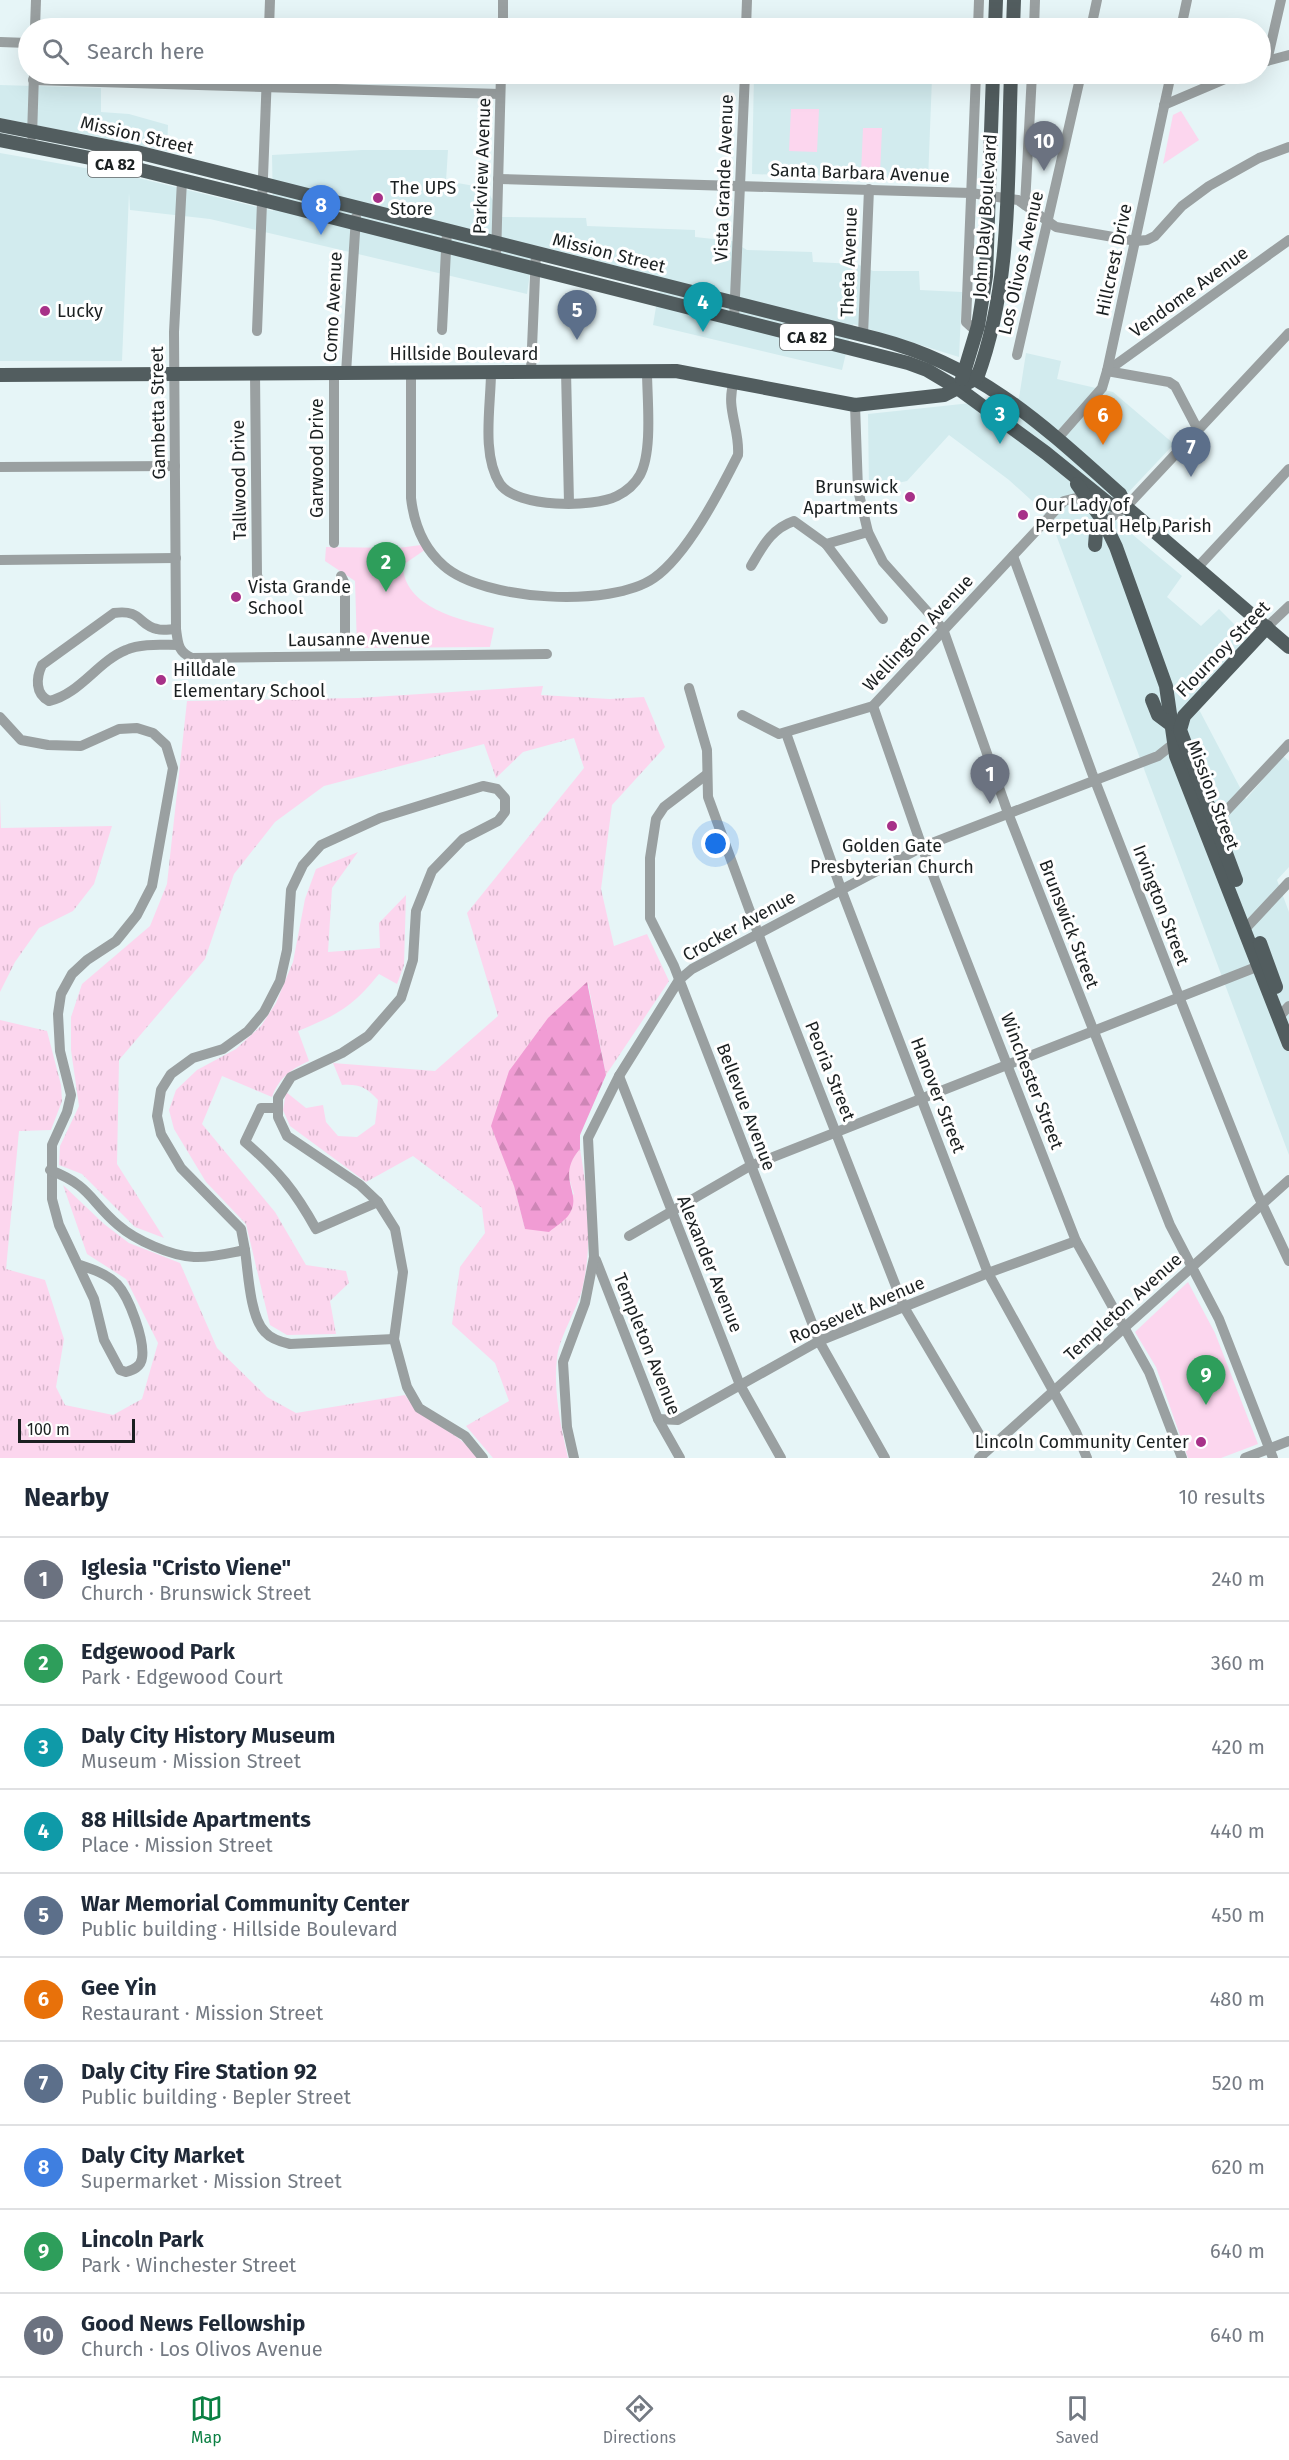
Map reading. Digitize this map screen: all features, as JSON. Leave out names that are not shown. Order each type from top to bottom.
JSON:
[{"type":"main road","points":[[995,18],[996,0]]},
{"type":"main road","points":[[1013,18],[1014,0]]},
{"type":"main road","name":"John Daly Boulevard","points":[[959,389],[976,332],[986,276],[993,84]]},
{"type":"main road","name":"John Daly Boulevard","points":[[977,378],[988,348],[998,305],[1006,198],[1011,84]]},
{"type":"main road","name":"Mission Street","points":[[0,125],[32,138],[182,181],[908,363],[927,370],[959,389],[1046,453],[1109,504],[1126,507]]},
{"type":"main road","name":"Mission Street","points":[[0,140],[32,138],[128,150],[863,335],[922,352],[977,378],[1058,438],[1120,494],[1126,507]]},
{"type":"main road","name":"Hillside Boulevard","points":[[0,375],[676,371],[855,405],[936,398],[959,389]]},
{"type":"main road","points":[[959,389],[977,378]]},
{"type":"main road","points":[[1046,453],[1058,438]]},
{"type":"main road","name":"Mission Street","points":[[1069,473],[1104,522],[1116,547],[1166,686],[1170,724],[1263,964],[1285,1013],[1289,1044]]},
{"type":"main road","name":"CA 82","points":[[1126,507],[1289,647]]},
{"type":"main road","points":[[1095,545],[1096,533],[1104,522]]},
{"type":"main road","name":"Flournoy Street","points":[[1184,716],[1267,627]]},
{"type":"main road","points":[[1166,686],[1177,712],[1184,716],[1177,741]]},
{"type":"main road","points":[[1152,700],[1158,715],[1170,724]]},
{"type":"street","points":[[35,18],[36,0]]},
{"type":"street","points":[[269,18],[270,0]]},
{"type":"street","points":[[503,18],[504,0]]},
{"type":"street","points":[[746,18],[747,0]]},
{"type":"street","points":[[978,18],[979,0]]},
{"type":"street","points":[[1034,18],[1035,0]]},
{"type":"street","points":[[1093,18],[1097,0]]},
{"type":"street","points":[[1183,18],[1187,0]]},
{"type":"street","points":[[1271,36],[1281,0]]},
{"type":"street","points":[[0,42],[18,43]]},
{"type":"street","points":[[1271,60],[1289,55]]},
{"type":"street","points":[[32,138],[34,84]]},
{"type":"street","points":[[215,84],[500,94]]},
{"type":"street","name":"Parkview Avenue","points":[[496,259],[500,84]]},
{"type":"street","name":"Vista Grande Avenue","points":[[734,319],[745,84]]},
{"type":"street","points":[[976,84],[966,322],[976,332]]},
{"type":"street","points":[[1025,205],[1031,84]]},
{"type":"street","name":"Los Olivos Avenue","points":[[1017,355],[1079,84]]},
{"type":"street","name":"Hillcrest Drive","points":[[1058,438],[1102,388],[1169,84]]},
{"type":"street","points":[[1164,105],[1213,84]]},
{"type":"street","points":[[258,331],[267,86]]},
{"type":"street","points":[[1136,241],[1155,236],[1182,206],[1209,186],[1259,158],[1289,147]]},
{"type":"street","name":"Santa Barbara Avenue","points":[[498,179],[971,193],[1006,198],[1025,205],[1056,226],[1136,241]]},
{"type":"street","name":"Gambetta Street","points":[[178,645],[174,374],[182,181]]},
{"type":"street","name":"Theta Avenue","points":[[863,335],[868,189]]},
{"type":"street","name":"Como Avenue","points":[[340,373],[357,208]]},
{"type":"street","points":[[442,330],[447,230]]},
{"type":"street","name":"Vendome Avenue","points":[[1107,371],[1289,240]]},
{"type":"street","points":[[531,372],[536,253]]},
{"type":"street","points":[[1104,522],[1126,507],[1197,428],[1289,333]]},
{"type":"street","points":[[566,371],[569,502]]},
{"type":"street","points":[[491,372],[492,462],[501,486],[517,496],[537,503],[599,501],[616,497],[629,489],[640,474],[646,456],[647,371]]},
{"type":"street","points":[[1107,371],[1127,372],[1175,386],[1197,428]]},
{"type":"street","points":[[411,372],[411,498],[413,516],[430,552],[445,567],[476,584],[518,594],[555,596],[620,592],[642,585],[676,560],[738,454],[739,441],[730,409],[730,394],[734,382]]},
{"type":"street","name":"Tallwood Drive","points":[[255,373],[257,575],[261,586]]},
{"type":"street","name":"Garwood Drive","points":[[334,543],[340,373]]},
{"type":"street","name":"Brunswick Street","points":[[855,405],[858,490],[868,532],[883,562],[943,630],[1008,813],[1170,1225],[1219,1319],[1271,1453]]},
{"type":"street","points":[[0,467],[175,466]]},
{"type":"street","points":[[1197,568],[1289,469]]},
{"type":"street","name":"Wellington Avenue","points":[[786,733],[873,706],[1064,501],[1076,498],[1090,502]]},
{"type":"street","points":[[751,566],[770,535],[780,526],[794,521],[826,544],[884,619]]},
{"type":"street","points":[[826,544],[868,532]]},
{"type":"street","name":"Irvington Street","points":[[1013,556],[1095,779],[1180,999],[1262,1204],[1289,1261]]},
{"type":"street","points":[[0,560],[176,558]]},
{"type":"street","points":[[341,576],[345,584],[345,656]]},
{"type":"street","name":"Flournoy Street","points":[[1267,627],[1289,606]]},
{"type":"street","points":[[177,629],[155,629],[137,615],[125,611],[114,613],[42,665],[37,675],[38,688],[43,698],[49,701],[62,698],[124,650],[137,646],[178,645]]},
{"type":"street","name":"Lausanne Avenue","points":[[178,645],[183,654],[192,658],[547,654]]},
{"type":"street","name":"Peoria Street","points":[[689,688],[707,750],[708,797],[758,933],[904,1307],[988,1449]]},
{"type":"street","name":"Winchester Street","points":[[873,706],[922,847],[1076,1241],[1149,1372],[1182,1458]]},
{"type":"street","points":[[742,715],[779,734],[786,733]]},
{"type":"street","points":[[0,717],[21,740],[48,745],[81,746],[119,729],[137,728],[153,733],[166,745],[173,768],[152,885],[137,915],[116,941],[87,960],[72,974],[61,994],[58,1014],[60,1051],[71,1095],[67,1112],[52,1145],[50,1170],[52,1199],[59,1225],[80,1265],[94,1299],[104,1340],[120,1370],[126,1372],[136,1369],[142,1359],[141,1338],[132,1312],[118,1285],[109,1278],[80,1265]]},
{"type":"street","name":"Hanover Street","points":[[786,733],[841,889],[988,1273],[1054,1391],[1087,1458]]},
{"type":"street","name":"Crocker Avenue","points":[[574,1458],[567,1427],[563,1358],[585,1303],[594,1257],[592,1193],[586,1144],[619,1076],[679,980],[692,969],[922,847],[1158,756],[1177,741]]},
{"type":"street","points":[[1211,828],[1289,744]]},
{"type":"street","name":"Bellevue Avenue","points":[[706,775],[660,813],[656,819],[650,858],[650,918],[679,980],[819,1341],[885,1458]]},
{"type":"street","points":[[394,1339],[290,1344],[277,1340],[264,1332],[256,1317],[241,1229],[187,1174],[160,1134],[157,1116],[161,1090],[171,1074],[193,1058],[223,1050],[248,1031],[264,1012],[280,981],[287,950],[291,891],[303,866],[321,845],[380,818],[483,786],[497,789],[505,798],[505,812],[498,821],[463,839],[432,872],[416,911],[413,960],[401,998],[369,1036],[342,1053],[291,1077],[278,1098],[278,1117],[287,1136],[360,1185],[378,1202],[395,1229],[403,1272],[394,1339],[407,1387],[419,1408],[465,1436],[483,1458]]},
{"type":"street","points":[[1249,926],[1289,882]]},
{"type":"street","points":[[629,1236],[750,1166],[921,1096],[1180,999],[1263,964]]},
{"type":"street","name":"Alexander Avenue","points":[[619,1076],[740,1385],[782,1458]]},
{"type":"street","points":[[278,1108],[261,1108],[245,1142],[278,1170],[301,1202],[316,1229],[378,1202]]},
{"type":"street","points":[[50,1170],[73,1179],[84,1187],[117,1225],[138,1240],[193,1257],[245,1250]]},
{"type":"street","name":"Templeton Avenue","points":[[979,1458],[1289,1180]]},
{"type":"street","name":"Roosevelt Avenue","points":[[678,1420],[819,1341],[988,1273],[1076,1241]]},
{"type":"street","name":"Templeton Avenue","points":[[594,1257],[658,1419],[680,1458]]},
{"type":"street","points":[[658,1419],[678,1420]]},
{"type":"street","name":"Templeton Avenue","points":[[670,1442],[678,1420]]},
{"type":"street","points":[[1245,1458],[1271,1453],[1289,1441]]},
{"type":"shaded area","points":[[754,84],[932,84],[928,180],[752,174]]},
{"type":"shaded area","points":[[0,85],[101,88],[101,112],[129,114],[168,125],[167,151],[0,118]]},
{"type":"shaded area","points":[[362,150],[448,150],[446,181],[486,188],[502,217],[586,218],[587,226],[695,230],[695,237],[732,241],[747,250],[812,252],[813,262],[857,264],[873,271],[919,271],[920,290],[962,292],[959,357],[853,324],[842,370],[653,325],[661,277],[534,245],[527,294],[210,219],[130,210],[129,193],[122,361],[0,361],[0,153],[130,176],[273,211],[272,155]]},
{"type":"shaded area","points":[[1026,353],[1061,361],[1057,379],[1113,392],[1174,444],[1108,514],[1182,576],[1167,597],[1201,626],[1219,609],[1248,638],[1194,700],[1246,799],[1283,756],[1289,761],[1289,867],[1277,880],[1289,912],[1289,1155],[1052,524],[1042,510],[1009,480],[949,435],[907,481],[869,489],[868,414],[1019,398]]},
{"type":"green space","points":[[791,109],[819,109],[817,152],[789,151]]},
{"type":"green space","points":[[1181,111],[1199,140],[1163,164],[1173,115]]},
{"type":"green space","points":[[863,128],[882,128],[880,175],[861,174]]},
{"type":"green space","points":[[421,545],[426,549],[403,565],[406,580],[413,592],[436,610],[494,628],[490,647],[357,648],[355,581],[325,561],[326,547],[398,548]]},
{"type":"green space","points":[[543,686],[541,695],[610,699],[644,697],[665,747],[612,805],[601,889],[614,946],[647,934],[669,981],[606,1075],[588,983],[514,1186],[525,1229],[574,1194],[569,1170],[572,1160],[580,1149],[587,1202],[587,1255],[582,1290],[558,1350],[556,1370],[558,1409],[568,1458],[493,1458],[466,1426],[509,1401],[495,1363],[452,1324],[460,1267],[485,1233],[482,1208],[413,1156],[366,1182],[290,1126],[283,1110],[286,1092],[306,1108],[323,1105],[326,1122],[338,1136],[357,1137],[375,1124],[378,1100],[362,1087],[342,1085],[333,1063],[435,1071],[498,1016],[467,913],[584,768],[574,738],[523,752],[496,778],[484,744],[324,786],[275,822],[234,874],[205,959],[119,1060],[117,1164],[164,1238],[135,1227],[82,1174],[59,1165],[60,1146],[79,1106],[71,1050],[71,1017],[82,984],[150,926],[167,884],[187,701],[358,698]]},
{"type":"green space","points":[[0,798],[1,828],[112,826],[94,884],[73,911],[39,928],[15,962],[0,992]]},
{"type":"green space","points":[[358,852],[332,888],[328,952],[380,948],[379,923],[406,895],[404,965],[397,984],[379,974],[360,995],[343,1009],[298,1031],[309,1061],[286,1075],[278,1084],[272,1097],[222,1076],[202,1124],[275,1212],[306,1265],[346,1271],[349,1283],[330,1301],[336,1334],[287,1335],[270,1325],[246,1224],[206,1182],[174,1129],[169,1110],[176,1090],[197,1070],[236,1049],[261,1026],[276,1003],[293,962],[305,899],[316,869]]},
{"type":"green space","points":[[587,982],[606,1075],[580,1135],[580,1149],[570,1169],[569,1178],[573,1200],[568,1216],[549,1232],[525,1229],[514,1186],[491,1126],[509,1071],[548,1018]]},
{"type":"green space","points":[[0,1020],[47,1031],[61,1085],[62,1101],[51,1130],[19,1131],[6,1269],[45,1280],[64,1339],[56,1387],[65,1405],[113,1415],[142,1399],[158,1343],[126,1279],[87,1254],[63,1185],[104,1224],[129,1243],[180,1263],[217,1348],[267,1397],[296,1413],[405,1395],[422,1413],[461,1440],[478,1458],[0,1458]]},
{"type":"green space","points":[[1188,1282],[1215,1333],[1258,1444],[1221,1458],[1188,1458],[1156,1367],[1135,1332]]},
{"type":"place","name":"Good News Fellowship","points":[[1044,171]]},
{"type":"place","name":"The UPS Store","points":[[378,198]]},
{"type":"place","name":"Daly City Market","points":[[321,235]]},
{"type":"place","name":"Lucky","points":[[45,311]]},
{"type":"place","name":"88 Hillside Apartments","points":[[703,332]]},
{"type":"place","name":"War Memorial Community Center","points":[[577,340]]},
{"type":"place","name":"Daly City History Museum","points":[[1000,444]]},
{"type":"place","name":"Gee Yin","points":[[1103,445]]},
{"type":"place","name":"Daly City Fire Station 92","points":[[1191,477]]},
{"type":"place","name":"Brunswick Apartments","points":[[910,497]]},
{"type":"place","name":"Our Lady of Perpetual Help Parish","points":[[1023,515]]},
{"type":"place","name":"Edgewood Park","points":[[386,592]]},
{"type":"place","name":"Vista Grande School","points":[[236,597]]},
{"type":"place","name":"Hilldale Elementary School","points":[[161,680]]},
{"type":"place","name":"Iglesia \"Cristo Viene\"","points":[[990,804]]},
{"type":"place","name":"Golden Gate Presbyterian Church","points":[[892,826]]},
{"type":"place","name":"Lincoln Park","points":[[1206,1405]]},
{"type":"place","name":"Lincoln Community Center","points":[[1201,1442]]}]
